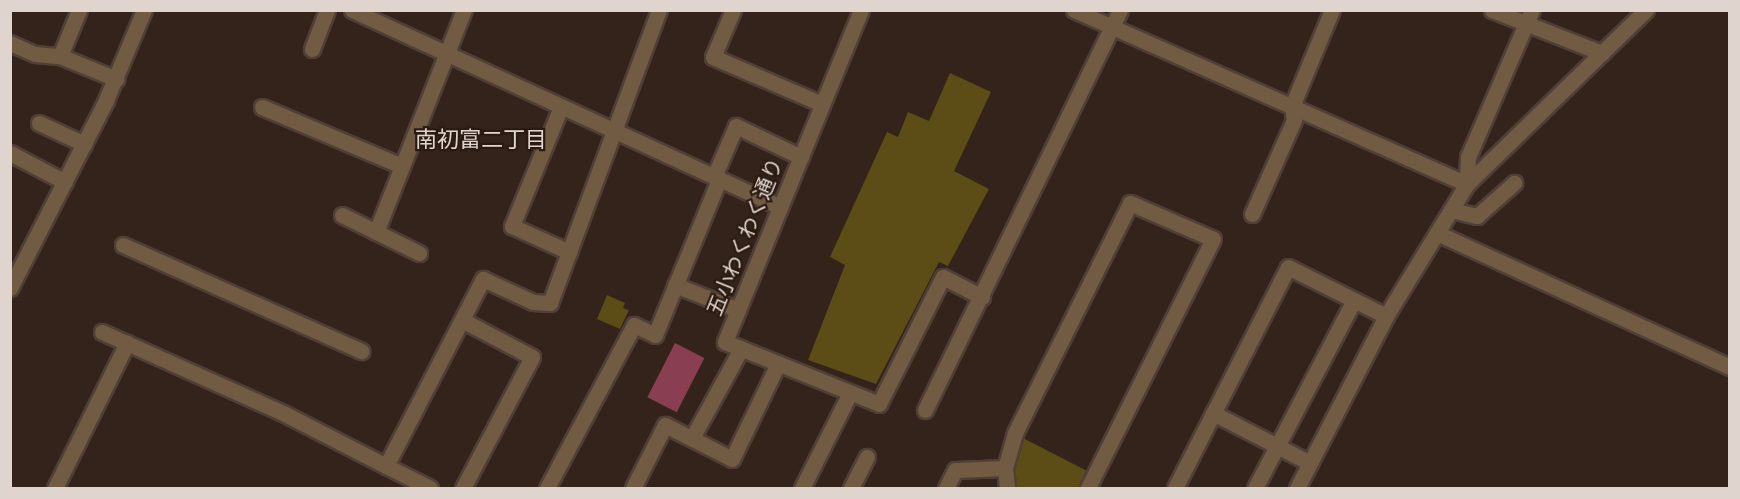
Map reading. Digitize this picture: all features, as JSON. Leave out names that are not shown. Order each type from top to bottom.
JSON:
[{"type":"street","points":[[60,56],[79,10]]},
{"type":"street","points":[[12,280],[116,79],[144,10]]},
{"type":"street","points":[[312,49],[327,10]]},
{"type":"street","points":[[352,10],[780,207]]},
{"type":"street","points":[[376,232],[464,10]]},
{"type":"street","points":[[386,466],[483,279],[533,302],[549,303],[659,10]]},
{"type":"street","points":[[733,10],[713,57],[822,104]]},
{"type":"street","name":"五小わくわく通り","points":[[741,349],[725,342],[861,10]]},
{"type":"street","points":[[1074,10],[1467,184]]},
{"type":"street","points":[[925,410],[1120,10]]},
{"type":"street","points":[[1252,214],[1294,120],[1292,106],[1332,10]]},
{"type":"street","points":[[1492,10],[1529,17],[1602,53]]},
{"type":"street","points":[[1297,489],[1386,316],[1467,184],[1646,10]]},
{"type":"street","points":[[1467,184],[1468,157],[1529,17]]},
{"type":"street","points":[[10,43],[35,54],[60,56],[116,79]]},
{"type":"street","points":[[262,106],[402,166]]},
{"type":"street","points":[[561,107],[512,226],[569,252]]},
{"type":"street","points":[[39,123],[84,144]]},
{"type":"street","points":[[547,489],[634,325],[655,335],[719,180],[716,172],[736,126],[801,157]]},
{"type":"street","points":[[10,153],[64,182]]},
{"type":"street","points":[[1451,210],[1478,216],[1514,183]]},
{"type":"street","points":[[1007,489],[1005,468],[1015,433],[1130,202],[1213,240],[1088,489]]},
{"type":"street","points":[[342,216],[419,253]]},
{"type":"street","points":[[1437,233],[1730,367]]},
{"type":"street","points":[[123,245],[361,351]]},
{"type":"street","points":[[1175,489],[1288,267],[1386,316]]},
{"type":"street","points":[[692,438],[741,349],[879,404],[943,277],[982,297]]},
{"type":"street","points":[[675,285],[738,310]]},
{"type":"street","points":[[1255,489],[1354,300]]},
{"type":"street","points":[[462,320],[532,357],[463,489]]},
{"type":"street","points":[[102,332],[283,413],[430,489]]},
{"type":"street","points":[[55,489],[127,343]]},
{"type":"street","points":[[633,489],[665,425],[732,459],[778,364]]},
{"type":"street","points":[[802,489],[850,393]]},
{"type":"street","points":[[1214,413],[1310,463]]},
{"type":"street","points":[[851,489],[867,457]]},
{"type":"street","points":[[946,489],[955,470],[1005,468]]},
{"type":"shaded area","points":[[950,73],[991,92],[954,171],[989,189],[948,266],[939,262],[876,384],[808,360],[845,265],[830,257],[887,132],[898,137],[908,112],[929,121]]},
{"type":"shaded area","points":[[607,295],[625,303],[623,308],[629,310],[620,329],[597,319]]},
{"type":"shaded area","points":[[675,343],[704,358],[677,412],[647,397]]},
{"type":"shaded area","points":[[1021,437],[1089,472],[1081,488],[1013,488],[1015,458]]},
{"type":"district","name":"南初富二丁目","points":[[481,140]]}]
